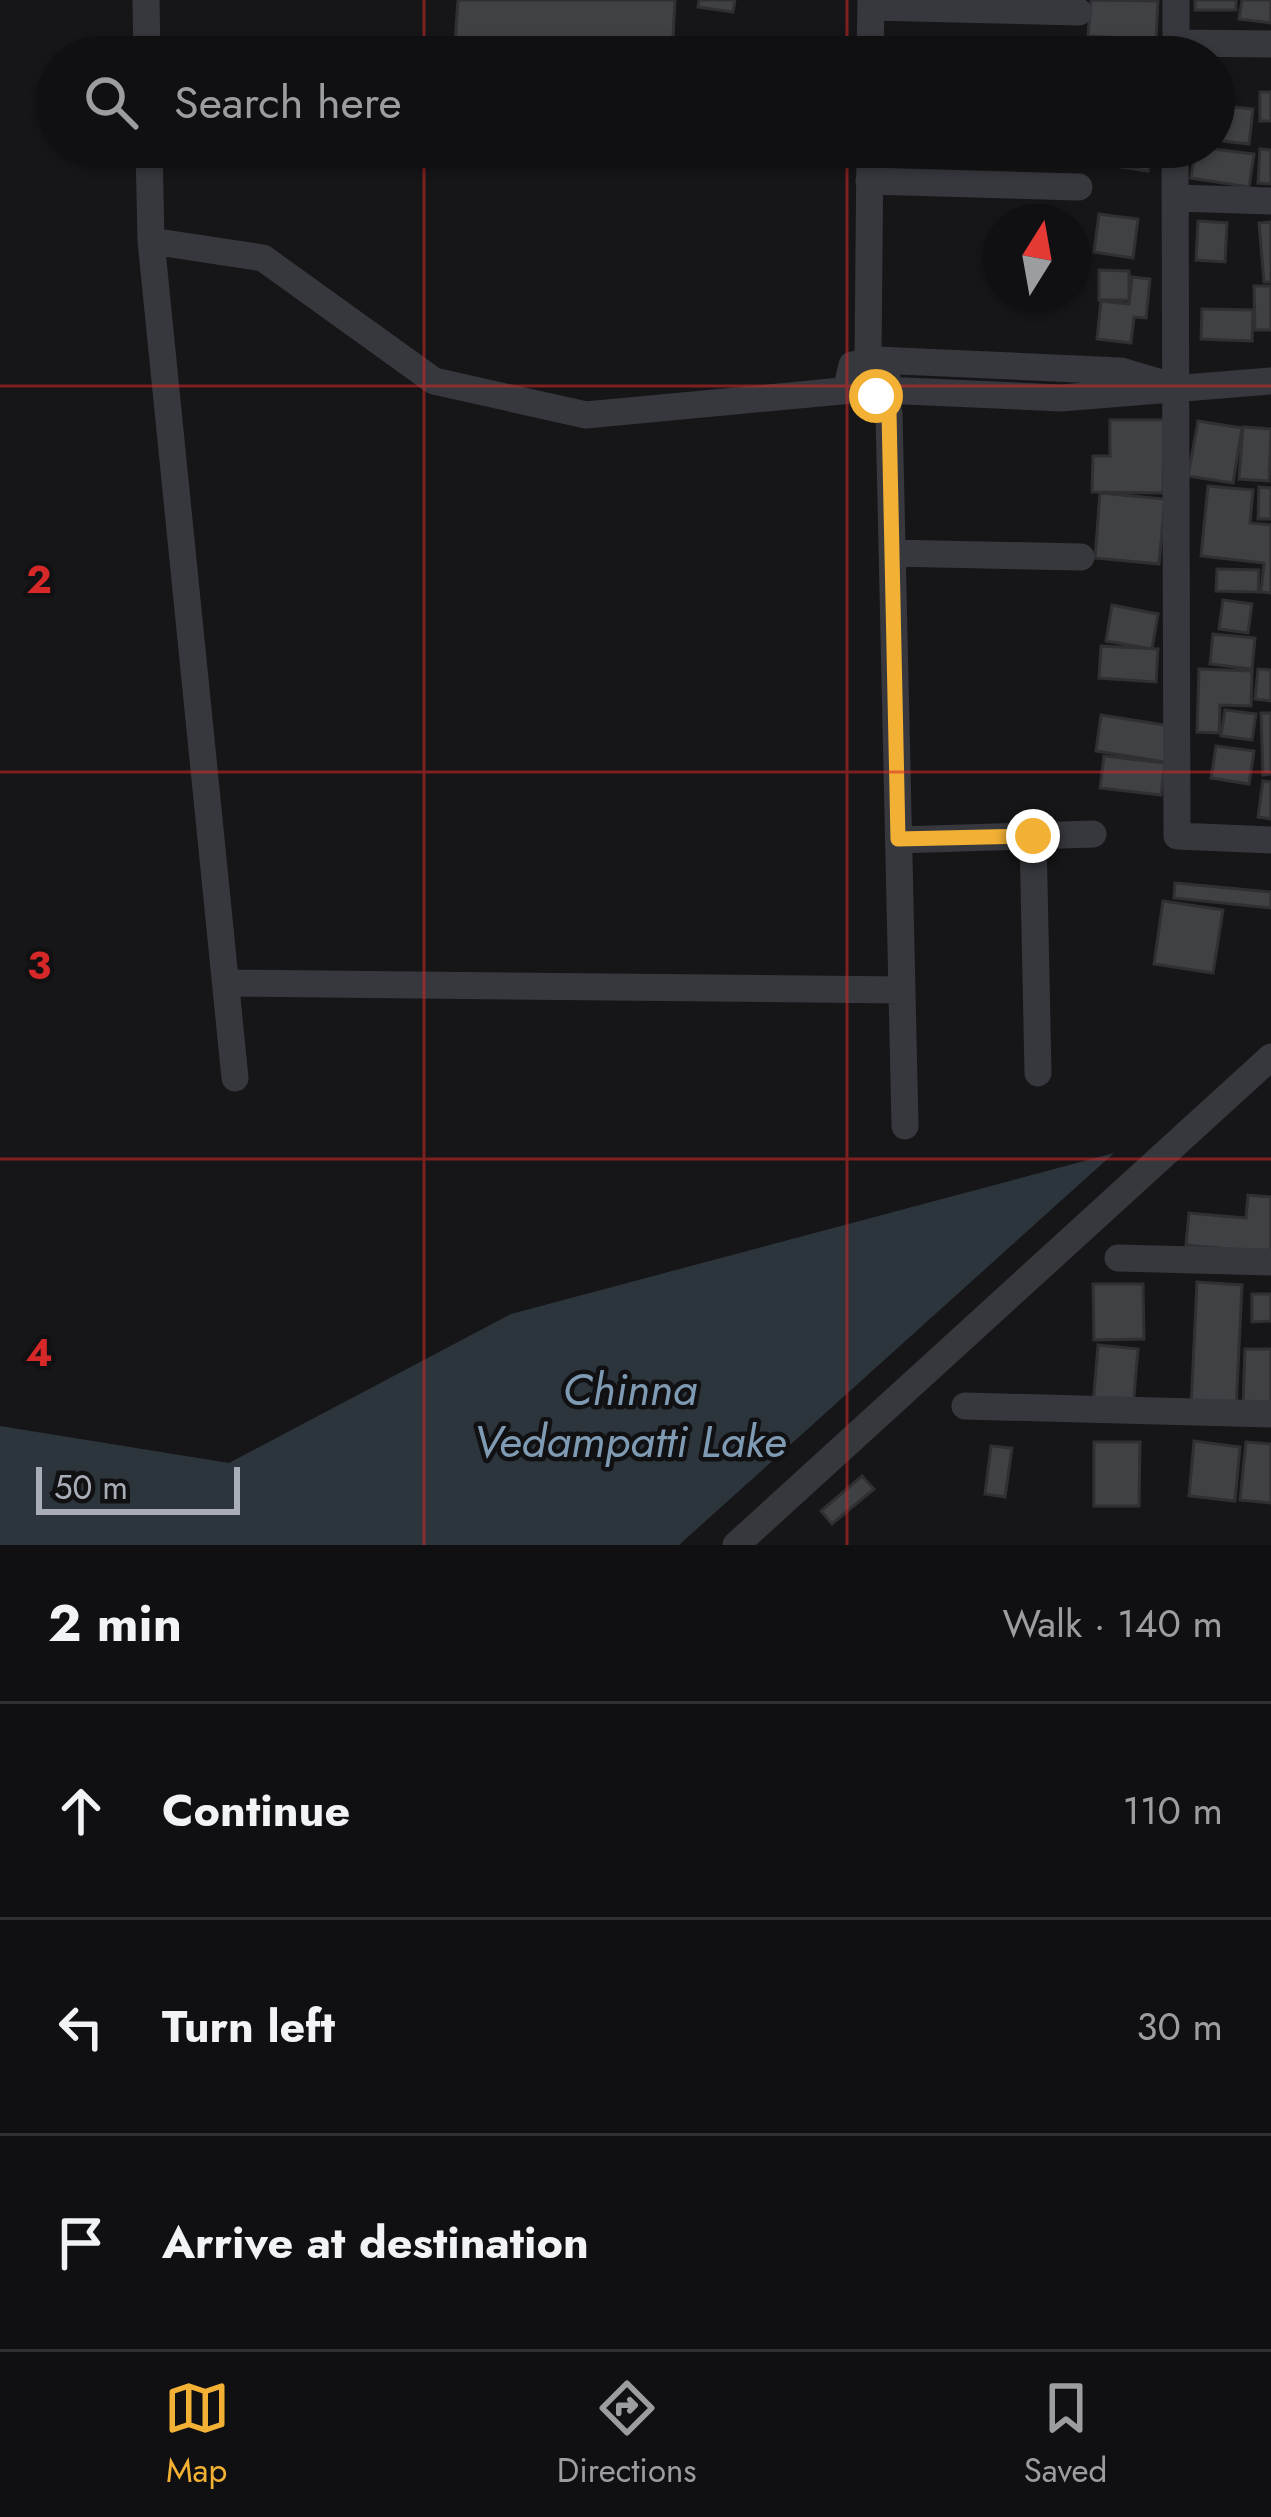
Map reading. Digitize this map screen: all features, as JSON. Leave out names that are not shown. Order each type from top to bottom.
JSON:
[{"type":"street","points":[[146,0],[147,36]]},
{"type":"street","points":[[1176,0],[1176,36]]},
{"type":"street","points":[[870,36],[871,3],[1079,13]]},
{"type":"street","points":[[1235,46],[1271,44]]},
{"type":"street","points":[[149,168],[151,241],[235,1078]]},
{"type":"street","points":[[869,168],[872,359]]},
{"type":"street","points":[[1175,168],[1178,836],[1271,840]]},
{"type":"street","points":[[869,181],[1078,187]]},
{"type":"street","points":[[1174,198],[1271,201]]},
{"type":"street","points":[[151,241],[263,258],[434,381],[586,415],[870,392],[1061,398],[1271,382]]},
{"type":"street","points":[[905,1126],[889,412],[852,365],[872,359],[1121,371],[1178,388]]},
{"type":"street","points":[[892,553],[1081,557]]},
{"type":"street","points":[[898,839],[1093,834]]},
{"type":"street","points":[[1033,836],[1038,1073]]},
{"type":"street","points":[[226,983],[902,990]]},
{"type":"street","points":[[736,1545],[1271,1057]]},
{"type":"street","points":[[1118,1258],[1271,1262]]},
{"type":"street","points":[[965,1406],[1271,1414]]},
{"type":"water","name":"Chinna Vedampatti Lake","points":[[1114,1153],[679,1545],[0,1545],[0,1426],[229,1463],[511,1314]]},
{"type":"building","points":[[458,0],[675,0],[673,36],[455,36]]},
{"type":"building","points":[[699,0],[735,0],[733,12],[698,7]]},
{"type":"building","points":[[1091,0],[1158,1],[1156,36],[1088,36]]},
{"type":"building","points":[[1195,0],[1236,0],[1236,10],[1195,10]]},
{"type":"building","points":[[1242,0],[1271,0],[1271,23],[1239,19]]},
{"type":"building","points":[[1260,92],[1271,92],[1271,121],[1260,121]]},
{"type":"building","points":[[1235,107],[1253,109],[1249,144],[1235,142]]},
{"type":"building","points":[[1260,149],[1271,150],[1271,184],[1258,183]]},
{"type":"building","points":[[1235,152],[1254,154],[1249,187],[1191,178],[1193,168],[1235,168]]},
{"type":"building","points":[[1099,214],[1138,219],[1133,258],[1094,252]]},
{"type":"building","points":[[1198,221],[1227,223],[1225,262],[1196,260]]},
{"type":"building","points":[[1271,222],[1271,282],[1264,282],[1259,223]]},
{"type":"building","points":[[1099,270],[1129,271],[1129,300],[1099,300]]},
{"type":"building","points":[[1132,277],[1150,279],[1146,318],[1134,317],[1131,343],[1097,339],[1101,301],[1129,304]]},
{"type":"building","points":[[1254,286],[1271,286],[1271,330],[1255,330]]},
{"type":"building","points":[[1202,309],[1253,310],[1252,341],[1201,339]]},
{"type":"building","points":[[1110,420],[1164,420],[1163,493],[1092,492],[1093,456],[1110,456]]},
{"type":"building","points":[[1198,421],[1242,428],[1233,483],[1188,476]]},
{"type":"building","points":[[1243,427],[1271,429],[1269,481],[1239,479]]},
{"type":"building","points":[[1208,486],[1253,490],[1250,523],[1271,525],[1271,593],[1261,592],[1264,563],[1201,556]]},
{"type":"building","points":[[1259,487],[1271,488],[1271,519],[1258,519]]},
{"type":"building","points":[[1100,493],[1165,499],[1159,564],[1095,558]]},
{"type":"building","points":[[1217,569],[1259,570],[1258,592],[1216,591]]},
{"type":"building","points":[[1223,600],[1252,604],[1248,633],[1219,629]]},
{"type":"building","points":[[1112,605],[1158,614],[1152,649],[1106,641]]},
{"type":"building","points":[[1213,634],[1255,638],[1252,669],[1210,664]]},
{"type":"building","points":[[1101,646],[1158,649],[1156,682],[1099,678]]},
{"type":"building","points":[[1199,669],[1252,671],[1251,706],[1220,705],[1219,733],[1197,732]]},
{"type":"building","points":[[1258,669],[1271,670],[1271,701],[1255,699]]},
{"type":"building","points":[[1225,710],[1256,714],[1252,740],[1221,736]]},
{"type":"building","points":[[1261,713],[1271,713],[1271,774],[1263,775]]},
{"type":"building","points":[[1101,715],[1171,726],[1165,762],[1096,751]]},
{"type":"building","points":[[1216,746],[1254,751],[1249,784],[1211,778]]},
{"type":"building","points":[[1104,756],[1165,763],[1161,795],[1100,788]]},
{"type":"building","points":[[1263,781],[1271,782],[1271,819],[1258,817]]},
{"type":"building","points":[[1175,883],[1271,892],[1271,908],[1174,898]]},
{"type":"building","points":[[1163,901],[1223,910],[1213,973],[1154,964]]},
{"type":"building","points":[[1248,1195],[1271,1197],[1271,1253],[1186,1245],[1189,1213],[1246,1218]]},
{"type":"building","points":[[1197,1282],[1242,1285],[1236,1411],[1191,1408]]},
{"type":"building","points":[[1093,1284],[1143,1284],[1144,1339],[1094,1340]]},
{"type":"building","points":[[1252,1294],[1271,1294],[1271,1321],[1252,1322]]},
{"type":"building","points":[[1098,1345],[1138,1349],[1133,1408],[1093,1406]]},
{"type":"building","points":[[1245,1349],[1271,1349],[1271,1409],[1243,1408]]},
{"type":"building","points":[[1194,1441],[1240,1447],[1235,1501],[1189,1496]]},
{"type":"building","points":[[1094,1442],[1140,1442],[1139,1506],[1094,1506]]},
{"type":"building","points":[[1246,1442],[1271,1444],[1271,1503],[1240,1500]]},
{"type":"building","points":[[991,1446],[1012,1448],[1005,1497],[985,1494]]},
{"type":"building","points":[[862,1476],[874,1489],[832,1524],[821,1511]]},
{"type":"route","points":[[876,396],[889,412],[898,839],[1033,836]]}]
